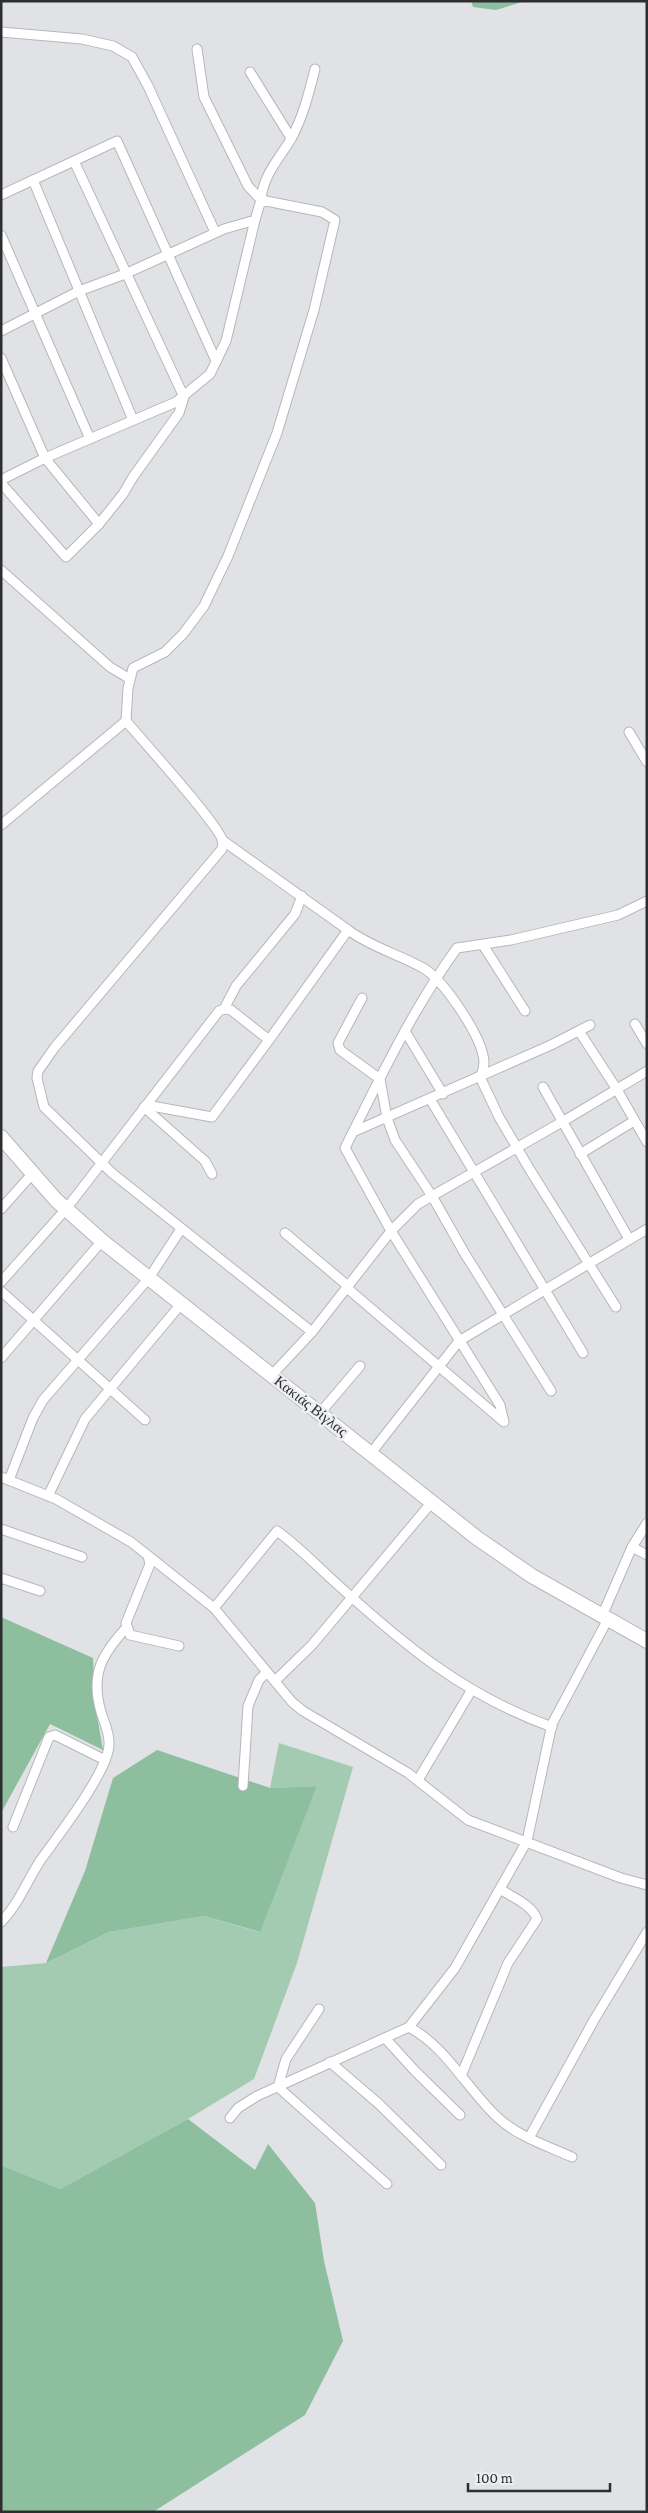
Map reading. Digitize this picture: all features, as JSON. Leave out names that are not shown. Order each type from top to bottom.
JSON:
[{"type":"street","points":[[1,32],[82,39],[113,46],[132,57],[148,86],[215,232]]},
{"type":"street","points":[[197,49],[204,97],[248,186],[261,200],[322,212],[335,220],[314,310],[276,433],[228,556],[208,597],[183,634],[165,652],[133,668],[125,713],[126,721],[205,816],[222,840],[360,938],[422,968],[435,978],[456,1006],[482,1049],[484,1071],[480,1077]]},
{"type":"street","points":[[74,162],[184,397],[179,413],[123,494],[99,524],[66,557],[1,482],[45,458],[184,397],[210,374],[226,341],[261,200],[262,187],[273,164],[291,138],[308,98],[314,69]]},
{"type":"street","points":[[250,72],[291,138]]},
{"type":"street","points":[[1,195],[118,141],[216,361]]},
{"type":"street","points":[[33,180],[133,420]]},
{"type":"street","points":[[1,331],[79,291],[125,274],[215,232],[255,220]]},
{"type":"street","points":[[1,235],[90,439]]},
{"type":"street","points":[[1,358],[45,458],[99,524]]},
{"type":"street","points":[[1,570],[110,667],[130,679]]},
{"type":"street","points":[[1,825],[126,721]]},
{"type":"street","points":[[629,732],[647,762]]},
{"type":"street","points":[[222,840],[222,850],[98,995],[38,1071],[37,1078],[44,1107],[101,1163],[181,1229],[312,1332]]},
{"type":"street","points":[[1,1282],[66,1209],[219,1011],[224,1008],[236,986],[295,914],[302,896]]},
{"type":"street","points":[[285,1233],[504,1422],[500,1405],[391,1231],[345,1148],[405,1031],[435,978],[457,948],[483,945],[618,915],[647,901]]},
{"type":"street","points":[[145,1106],[212,1117],[348,930]]},
{"type":"street","points":[[483,945],[525,1011]]},
{"type":"street","points":[[362,998],[338,1043],[340,1050],[380,1079],[387,1118],[394,1140],[432,1196],[551,1392]]},
{"type":"street","points":[[224,1008],[231,1010],[269,1040]]},
{"type":"street","points":[[636,1024],[647,1044]]},
{"type":"street","points":[[353,1132],[443,1094],[590,1025]]},
{"type":"street","points":[[405,1031],[443,1094]]},
{"type":"street","points":[[578,1031],[616,1088],[647,1142]]},
{"type":"street","points":[[272,1376],[312,1332],[391,1231],[418,1204],[518,1148],[647,1071]]},
{"type":"street","points":[[480,1077],[498,1117],[616,1307]]},
{"type":"street","points":[[543,1087],[629,1239]]},
{"type":"street","points":[[430,1099],[583,1353]]},
{"type":"street","points":[[145,1106],[205,1161],[212,1174]]},
{"type":"street","points":[[580,1154],[634,1121]]},
{"type":"street","name":"Κακιάς Βίγλας","points":[[1,1136],[66,1209],[102,1241],[477,1538],[532,1576],[647,1641]]},
{"type":"street","points":[[1,1209],[33,1173]]},
{"type":"street","points":[[181,1229],[149,1278],[43,1400],[3,1479],[48,1496],[131,1542],[214,1608],[275,1682],[302,1711],[418,1780],[468,1820],[647,1886]]},
{"type":"street","points":[[371,1453],[460,1341],[647,1229]]},
{"type":"street","points":[[1,1358],[102,1241]]},
{"type":"street","points":[[1,1291],[145,1420]]},
{"type":"street","points":[[48,1496],[85,1418],[181,1304]]},
{"type":"street","points":[[320,1413],[360,1366]]},
{"type":"street","points":[[275,1682],[312,1645],[353,1598],[432,1502]]},
{"type":"street","points":[[230,2118],[248,2101],[409,2027],[455,1968],[527,1841],[552,1727],[605,1617],[632,1548],[647,1523]]},
{"type":"street","points":[[1,1529],[82,1557]]},
{"type":"street","points":[[214,1608],[277,1530],[410,1646],[471,1691],[519,1715],[552,1727]]},
{"type":"street","points":[[632,1548],[647,1554]]},
{"type":"street","points":[[148,1556],[150,1564],[126,1623],[127,1627],[130,1635],[178,1646]]},
{"type":"street","points":[[1,1578],[40,1592]]},
{"type":"street","points":[[1,1922],[9,1914],[41,1860],[104,1766],[109,1745],[98,1701],[99,1666],[110,1645],[127,1627]]},
{"type":"street","points":[[243,1786],[248,1706],[259,1680],[267,1672]]},
{"type":"street","points":[[418,1780],[471,1691]]},
{"type":"street","points":[[13,1827],[49,1737],[55,1735],[105,1760]]},
{"type":"street","points":[[461,2076],[508,1963],[537,1919],[535,1914],[528,1908],[500,1889]]},
{"type":"street","points":[[529,2138],[594,2020],[647,1932]]},
{"type":"street","points":[[278,2087],[279,2078],[286,2059],[319,2009]]},
{"type":"street","points":[[409,2027],[437,2048],[494,2114],[512,2130],[572,2157]]},
{"type":"street","points":[[386,2038],[415,2071],[460,2115]]},
{"type":"street","points":[[330,2062],[379,2104],[441,2165]]},
{"type":"street","points":[[278,2087],[387,2184]]},
{"type":"green space","points":[[471,1],[525,1],[496,10],[473,7]]},
{"type":"green space","points":[[1,1617],[93,1658],[95,1704],[103,1750],[50,1724],[1,1813]]},
{"type":"green space","points":[[279,1743],[353,1767],[297,1963],[254,2079],[188,2119],[60,2189],[1,2165],[1,1967],[46,1963],[109,1932],[204,1916],[259,1932],[317,1786],[270,1788]]},
{"type":"green space","points":[[157,1750],[270,1788],[317,1786],[260,1932],[204,1916],[109,1932],[46,1963],[85,1871],[113,1778]]},
{"type":"green space","points":[[188,2119],[255,2170],[268,2144],[315,2203],[324,2261],[343,2341],[305,2415],[153,2512],[1,2512],[1,2165],[60,2189]]}]
